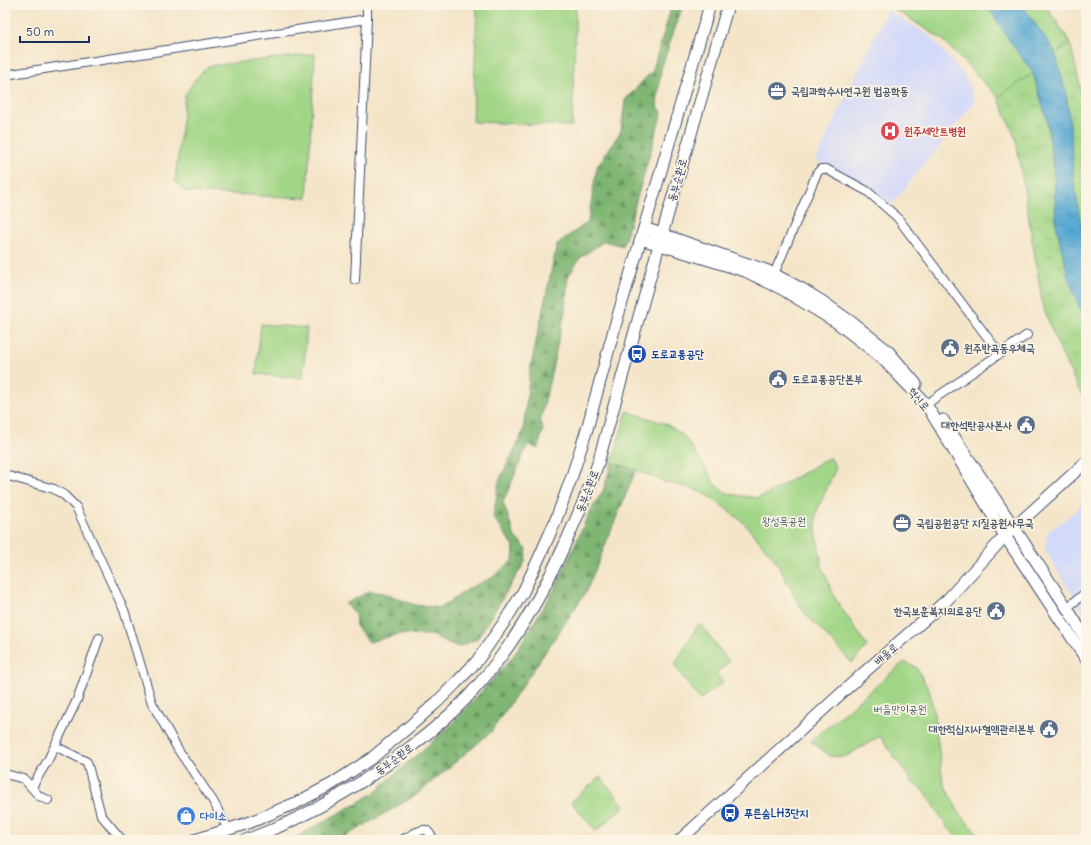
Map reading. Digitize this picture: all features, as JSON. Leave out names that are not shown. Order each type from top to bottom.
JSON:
[{"type":"street","points":[[355,280],[367,5]]},
{"type":"street","name":"동부순환로","points":[[195,840],[256,820],[298,802],[332,784],[372,758],[437,702],[477,661],[523,592],[555,522],[586,429],[710,5]]},
{"type":"street","name":"동부순환로","points":[[246,840],[283,825],[338,797],[380,770],[432,731],[453,713],[477,687],[508,648],[543,590],[578,517],[590,488],[728,5]]},
{"type":"street","points":[[5,75],[367,19]]},
{"type":"street","points":[[774,274],[817,174],[821,169],[826,169],[867,191],[897,217],[1000,354]]},
{"type":"street","points":[[642,234],[660,240]]},
{"type":"street","name":"혁신로","points":[[660,240],[774,274],[823,302],[888,351],[928,403],[1014,527],[1086,639]]},
{"type":"street","name":"혁신로","points":[[660,240],[745,272],[782,289],[836,322],[882,358],[928,403],[1004,536],[1086,659]]},
{"type":"street","points":[[928,403],[1027,335]]},
{"type":"street","name":"배울로","points":[[680,840],[947,600],[1004,536],[1086,462]]},
{"type":"street","points":[[5,475],[54,489],[64,495],[76,507],[124,610],[152,703],[179,751],[213,801],[228,829]]},
{"type":"street","points":[[1067,608],[1086,592]]},
{"type":"street","points":[[32,787],[48,760],[77,700],[99,638]]},
{"type":"street","points":[[55,746],[87,762],[101,815],[122,840]]},
{"type":"street","points":[[5,774],[24,779],[39,796],[48,800]]},
{"type":"street","points":[[402,840],[422,829],[426,830],[434,840]]},
{"type":"shaded area","name":"원주세안트병원","points":[[887,10],[930,36],[965,76],[975,102],[891,205],[882,196],[816,160]]},
{"type":"shaded area","points":[[1086,495],[1086,617],[1045,550],[1047,533],[1077,510]]},
{"type":"green space","points":[[477,5],[576,5],[572,126],[473,122]]},
{"type":"green space","points":[[672,5],[683,5],[661,69],[657,106],[662,112],[623,246],[604,241],[580,258],[568,277],[565,311],[540,423],[543,429],[538,449],[528,444],[503,502],[515,537],[527,549],[525,562],[477,639],[458,647],[431,635],[400,634],[369,642],[356,626],[355,613],[345,604],[370,591],[387,594],[415,605],[440,608],[470,588],[493,577],[513,560],[514,547],[493,517],[499,481],[523,432],[530,370],[557,244],[588,222],[597,167],[621,131],[625,100],[653,70]]},
{"type":"green space","points":[[888,5],[987,5],[1033,73],[1047,120],[1054,171],[1056,224],[1068,276],[1086,324],[1086,401],[1080,392],[1059,348],[1043,307],[1016,139],[998,97],[942,39]]},
{"type":"green space","points":[[888,5],[1045,5],[1070,42],[1033,73],[998,97],[942,39]]},
{"type":"green space","points":[[1045,5],[1070,42],[1083,100],[1086,119],[1086,248],[1073,178],[1071,133],[1066,92],[1054,50]]},
{"type":"green space","points":[[315,54],[307,198],[185,192],[175,181],[185,95],[196,78],[208,66]]},
{"type":"green space","points":[[261,324],[307,328],[303,378],[256,374]]},
{"type":"green space","name":"왕성목공원","points":[[627,411],[666,424],[683,435],[704,465],[715,485],[729,494],[756,498],[766,495],[830,457],[836,468],[816,513],[816,530],[822,567],[835,598],[867,646],[852,663],[803,611],[774,558],[743,522],[711,497],[694,489],[665,482],[612,462]]},
{"type":"green space","points":[[612,462],[636,470],[586,592],[491,732],[415,796],[339,840],[291,840],[371,795],[449,727],[512,658],[558,583],[589,513],[603,491]]},
{"type":"green space","points":[[698,625],[702,626],[729,662],[716,673],[723,682],[700,700],[674,665]]},
{"type":"green space","name":"버들만이공원","points":[[904,662],[916,667],[930,692],[943,782],[958,811],[979,836],[987,840],[960,840],[947,827],[927,794],[912,782],[880,736],[845,757],[830,756],[811,741]]},
{"type":"green space","points":[[600,777],[625,806],[596,831],[571,802]]},
{"type":"water","points":[[987,5],[1022,5],[1054,50],[1066,92],[1071,133],[1073,178],[1086,248],[1086,324],[1068,276],[1056,224],[1054,171],[1047,120],[1033,73],[1011,43]]},
{"type":"place","name":"국립과학수사연구원 법공학동","points":[[777,91]]},
{"type":"place","name":"원주세안트병원","points":[[890,131]]},
{"type":"place","name":"원주반곡동우체국","points":[[950,348]]},
{"type":"place","name":"도로교통공단","points":[[637,354]]},
{"type":"place","name":"도로교통공단본부","points":[[778,379]]},
{"type":"place","name":"대한석탄공사본사","points":[[1026,425]]},
{"type":"place","name":"국립공원공단 지질공원사무국","points":[[902,523]]},
{"type":"place","name":"한국보훈복지의료공단","points":[[996,611]]},
{"type":"place","name":"대한적십지사혈액관리본부","points":[[1049,729]]},
{"type":"place","name":"푸른숨LH3단지","points":[[730,813]]},
{"type":"place","name":"다이소","points":[[186,816]]}]
